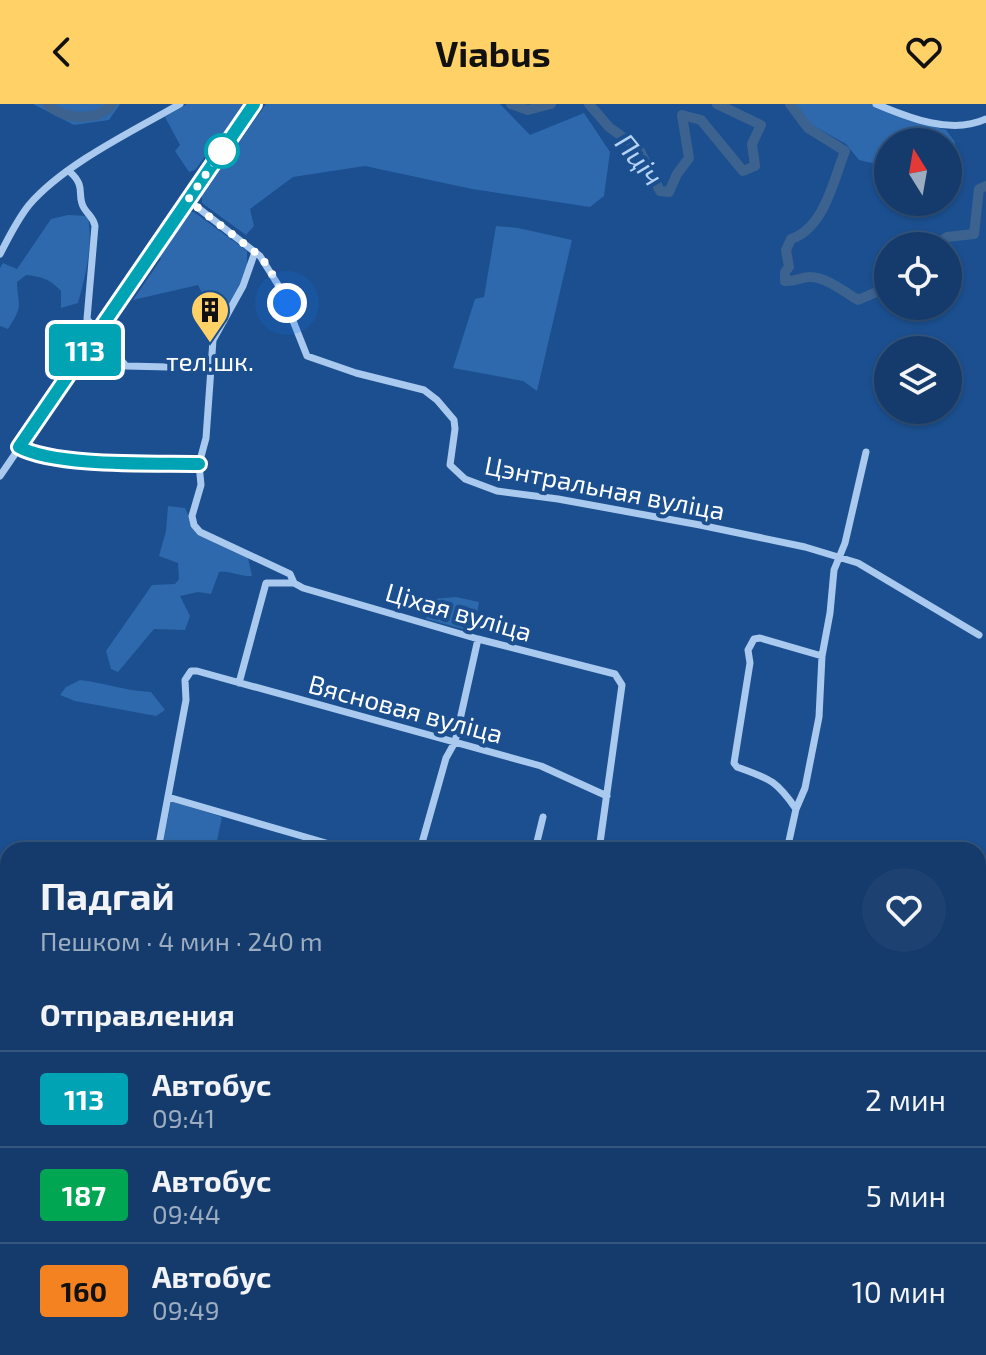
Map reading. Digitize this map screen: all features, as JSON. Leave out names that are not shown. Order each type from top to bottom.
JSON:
[{"type":"street","points":[[0,254],[29,206],[106,147],[180,104]]},
{"type":"street","points":[[0,476],[254,104]]},
{"type":"street","points":[[876,104],[911,117],[958,127],[986,119]]},
{"type":"street","points":[[70,172],[82,189],[83,207],[93,219],[95,241],[87,319],[126,366],[210,368]]},
{"type":"street","points":[[19,447],[36,455],[79,460],[199,464],[209,407],[213,340],[258,254],[188,200]]},
{"type":"street","name":"Цэнтральная вуліца","points":[[258,254],[280,288],[307,356],[424,390],[454,420],[450,465],[456,474],[471,482],[497,491],[558,499],[772,540],[867,566],[979,635]]},
{"type":"street","points":[[789,842],[796,809],[805,788],[819,717],[822,656],[834,570],[845,543],[866,452]]},
{"type":"street","name":"Ціхая вуліца","points":[[199,464],[201,485],[192,516],[194,525],[200,532],[290,574],[294,583],[303,588],[478,639],[615,674],[622,685],[607,796]]},
{"type":"street","points":[[239,683],[266,583],[294,583]]},
{"type":"street","points":[[796,809],[776,782],[737,767],[733,756],[745,702],[750,663],[748,650],[754,639],[760,638],[822,656]]},
{"type":"street","points":[[422,842],[446,758],[455,742],[478,639]]},
{"type":"street","name":"Вясновая вуліца","points":[[168,797],[186,700],[185,680],[191,671],[541,766],[607,796]]},
{"type":"street","points":[[600,842],[607,796]]},
{"type":"street","points":[[160,842],[168,797],[323,842]]},
{"type":"street","points":[[537,842],[543,817]]},
{"type":"shaded area","points":[[33,104],[120,104],[109,120],[74,125]]},
{"type":"shaded area","points":[[187,104],[245,104],[195,170],[189,172],[175,151],[180,145],[165,117]]},
{"type":"shaded area","points":[[266,104],[500,104],[530,135],[584,113],[610,152],[604,196],[590,207],[472,189],[365,166],[293,177],[250,209],[254,226],[246,235],[202,203],[202,194]]},
{"type":"shaded area","points":[[793,104],[871,104],[939,128],[874,128],[874,164],[859,160],[846,144],[812,125]]},
{"type":"shaded area","points":[[187,212],[194,212],[247,251],[247,268],[224,318],[218,311],[212,313],[198,285],[133,300],[161,259],[157,255]]},
{"type":"shaded area","points":[[68,215],[88,216],[88,260],[78,303],[61,308],[61,291],[57,287],[45,279],[26,275],[17,282],[19,306],[16,315],[8,329],[0,326],[0,268],[3,263],[17,269],[51,219]]},
{"type":"shaded area","points":[[496,226],[572,240],[537,391],[523,381],[453,368],[475,299],[484,297]]},
{"type":"shaded area","points":[[168,506],[185,508],[195,530],[248,558],[252,576],[219,572],[211,594],[198,592],[180,596],[190,616],[185,630],[154,629],[118,672],[111,669],[106,651],[152,585],[175,584],[179,579],[178,563],[159,556],[166,531]]},
{"type":"shaded area","points":[[456,597],[479,602],[474,632],[426,619],[433,599]]},
{"type":"shaded area","points":[[80,680],[151,692],[165,710],[156,716],[75,701],[60,695],[66,687]]},
{"type":"shaded area","points":[[171,801],[222,817],[217,842],[163,842]]},
{"type":"waterway","name":"Пціч","points":[[47,104],[62,113],[80,117],[98,114],[112,104]]},
{"type":"waterway","name":"Пціч","points":[[511,104],[528,110],[551,104]]},
{"type":"waterway","name":"Пціч","points":[[589,104],[609,127],[639,149],[660,191],[669,192],[689,158],[682,115],[701,120],[743,171],[755,166],[752,144],[761,125],[717,104]]},
{"type":"waterway","name":"Пціч","points":[[790,104],[808,128],[845,151],[819,214],[812,225],[791,239],[786,250],[789,267],[785,272],[785,281],[807,277],[822,279],[858,300],[874,293]]},
{"type":"waterway","name":"Пціч","points":[[962,235],[974,234],[979,189],[986,186]]},
{"type":"bus line","name":"113","points":[[199,464],[79,460],[36,455],[19,447],[254,104]]},
{"type":"place","name":"тел.шк.","points":[[210,344]]},
{"type":"route","points":[[222,151],[188,200],[260,256],[287,303]]}]
